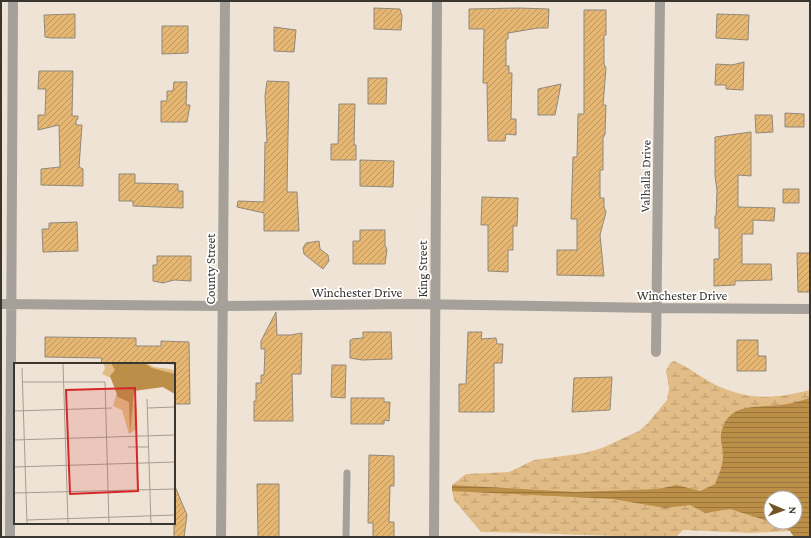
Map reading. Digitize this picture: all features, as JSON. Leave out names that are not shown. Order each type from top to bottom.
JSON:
[{"type":"street","points":[[10,537],[6,304],[13,1]]},
{"type":"street","name":"County Street","points":[[221,537],[225,1]]},
{"type":"street","name":"King Street","points":[[434,537],[437,1]]},
{"type":"street","name":"Valhalla Drive","points":[[656,352],[660,1]]},
{"type":"street","name":"Winchester Drive","points":[[6,304],[223,306],[435,305],[810,309]]},
{"type":"lane","points":[[346,537],[347,473]]},
{"type":"green space","points":[[674,361],[727,390],[750,396],[773,397],[810,390],[810,537],[794,537],[790,531],[751,533],[683,530],[676,537],[481,532],[454,500],[452,485],[466,474],[509,472],[534,460],[585,453],[602,448],[639,431],[648,423],[667,400],[669,388],[666,371],[670,363]]},
{"type":"shaded area","points":[[810,398],[810,537],[794,537],[788,530],[803,530],[803,490],[763,490],[763,520],[730,509],[705,513],[690,505],[665,508],[613,499],[452,491],[452,485],[576,492],[658,489],[677,485],[700,491],[715,484],[718,477],[723,459],[721,434],[724,424],[729,416],[743,409],[752,407],[784,405]]},
{"type":"building","points":[[374,8],[400,9],[402,16],[401,30],[374,29]]},
{"type":"building","points":[[469,9],[549,9],[548,28],[538,28],[508,33],[508,39],[506,39],[506,66],[509,66],[509,73],[512,73],[511,119],[516,119],[516,135],[506,134],[505,141],[488,141],[487,83],[483,83],[484,29],[469,29]]},
{"type":"building","points":[[584,10],[606,10],[604,64],[606,68],[603,105],[606,105],[605,134],[603,138],[603,170],[600,170],[600,198],[604,198],[604,207],[606,212],[600,235],[604,276],[557,275],[557,250],[577,250],[577,219],[571,219],[573,157],[577,157],[578,114],[584,114]]},
{"type":"building","points":[[75,14],[75,38],[45,37],[44,15]]},
{"type":"building","points":[[717,14],[749,15],[748,40],[716,38]]},
{"type":"building","points":[[162,26],[188,26],[188,53],[162,54]]},
{"type":"building","points":[[274,27],[296,30],[294,52],[274,51]]},
{"type":"building","points":[[744,62],[743,90],[726,89],[726,85],[715,85],[716,64],[732,65]]},
{"type":"building","points":[[39,71],[73,71],[72,116],[78,116],[76,125],[82,125],[79,167],[83,169],[83,186],[41,185],[41,169],[60,167],[59,125],[38,130],[38,115],[45,115],[46,89],[38,89]]},
{"type":"building","points":[[368,78],[387,78],[386,104],[368,104]]},
{"type":"building","points":[[267,81],[289,82],[287,192],[297,192],[299,231],[264,231],[264,213],[237,207],[238,201],[264,202],[265,142],[267,143],[265,96]]},
{"type":"building","points":[[174,82],[187,82],[186,105],[190,105],[187,122],[161,122],[161,101],[167,101],[167,91],[173,91]]},
{"type":"building","points":[[561,84],[555,115],[538,115],[538,89]]},
{"type":"building","points":[[339,104],[355,104],[354,145],[356,145],[356,160],[331,160],[331,144],[338,144]]},
{"type":"building","points":[[785,113],[804,114],[804,127],[785,127]]},
{"type":"building","points":[[755,115],[772,115],[773,132],[756,133]]},
{"type":"building","points":[[751,132],[751,176],[738,175],[738,207],[775,208],[774,221],[753,220],[753,234],[742,234],[742,264],[771,264],[772,280],[735,281],[735,285],[714,286],[714,259],[719,259],[719,228],[715,228],[717,190],[715,176],[715,137]]},
{"type":"building","points":[[360,160],[394,161],[393,187],[360,186]]},
{"type":"building","points":[[119,174],[135,174],[135,183],[178,184],[178,191],[183,191],[183,208],[133,206],[133,201],[119,201]]},
{"type":"building","points":[[783,189],[799,189],[799,203],[783,203]]},
{"type":"building","points":[[482,197],[518,198],[517,226],[513,226],[513,250],[508,250],[508,272],[488,271],[488,225],[481,225]]},
{"type":"building","points":[[77,222],[78,251],[43,252],[42,229],[49,229],[49,223]]},
{"type":"building","points":[[360,230],[385,230],[385,245],[387,250],[385,264],[353,264],[353,241],[360,241]]},
{"type":"building","points":[[319,241],[320,249],[328,255],[329,261],[323,269],[304,254],[303,248],[306,243]]},
{"type":"building","points":[[797,253],[810,253],[810,292],[798,292]]},
{"type":"building","points":[[157,256],[191,256],[191,281],[174,280],[163,283],[153,281],[153,265],[157,265]]},
{"type":"building","points":[[276,312],[277,335],[302,333],[301,374],[292,374],[293,421],[254,421],[256,383],[261,383],[261,375],[264,375],[265,349],[261,349],[261,341]]},
{"type":"building","points":[[363,332],[391,332],[392,359],[362,360],[350,358],[350,340],[363,338]]},
{"type":"building","points":[[468,332],[482,332],[481,339],[496,338],[497,344],[503,344],[502,363],[494,363],[494,412],[459,412],[459,384],[466,384]]},
{"type":"building","points":[[45,337],[136,338],[136,346],[161,346],[161,341],[189,342],[190,404],[175,404],[175,363],[101,363],[102,358],[45,357]]},
{"type":"building","points":[[737,340],[758,340],[758,356],[766,356],[766,371],[737,371]]},
{"type":"building","points":[[332,365],[346,365],[345,398],[331,397]]},
{"type":"building","points":[[612,377],[610,410],[572,412],[574,378]]},
{"type":"building","points":[[351,398],[384,398],[384,402],[390,402],[389,421],[384,420],[384,424],[351,424]]},
{"type":"building","points":[[369,455],[394,456],[394,486],[390,486],[389,522],[394,522],[394,537],[373,537],[373,523],[368,523]]},
{"type":"building","points":[[257,484],[279,484],[279,537],[258,537]]},
{"type":"building","points":[[175,486],[187,515],[184,537],[174,537]]}]
